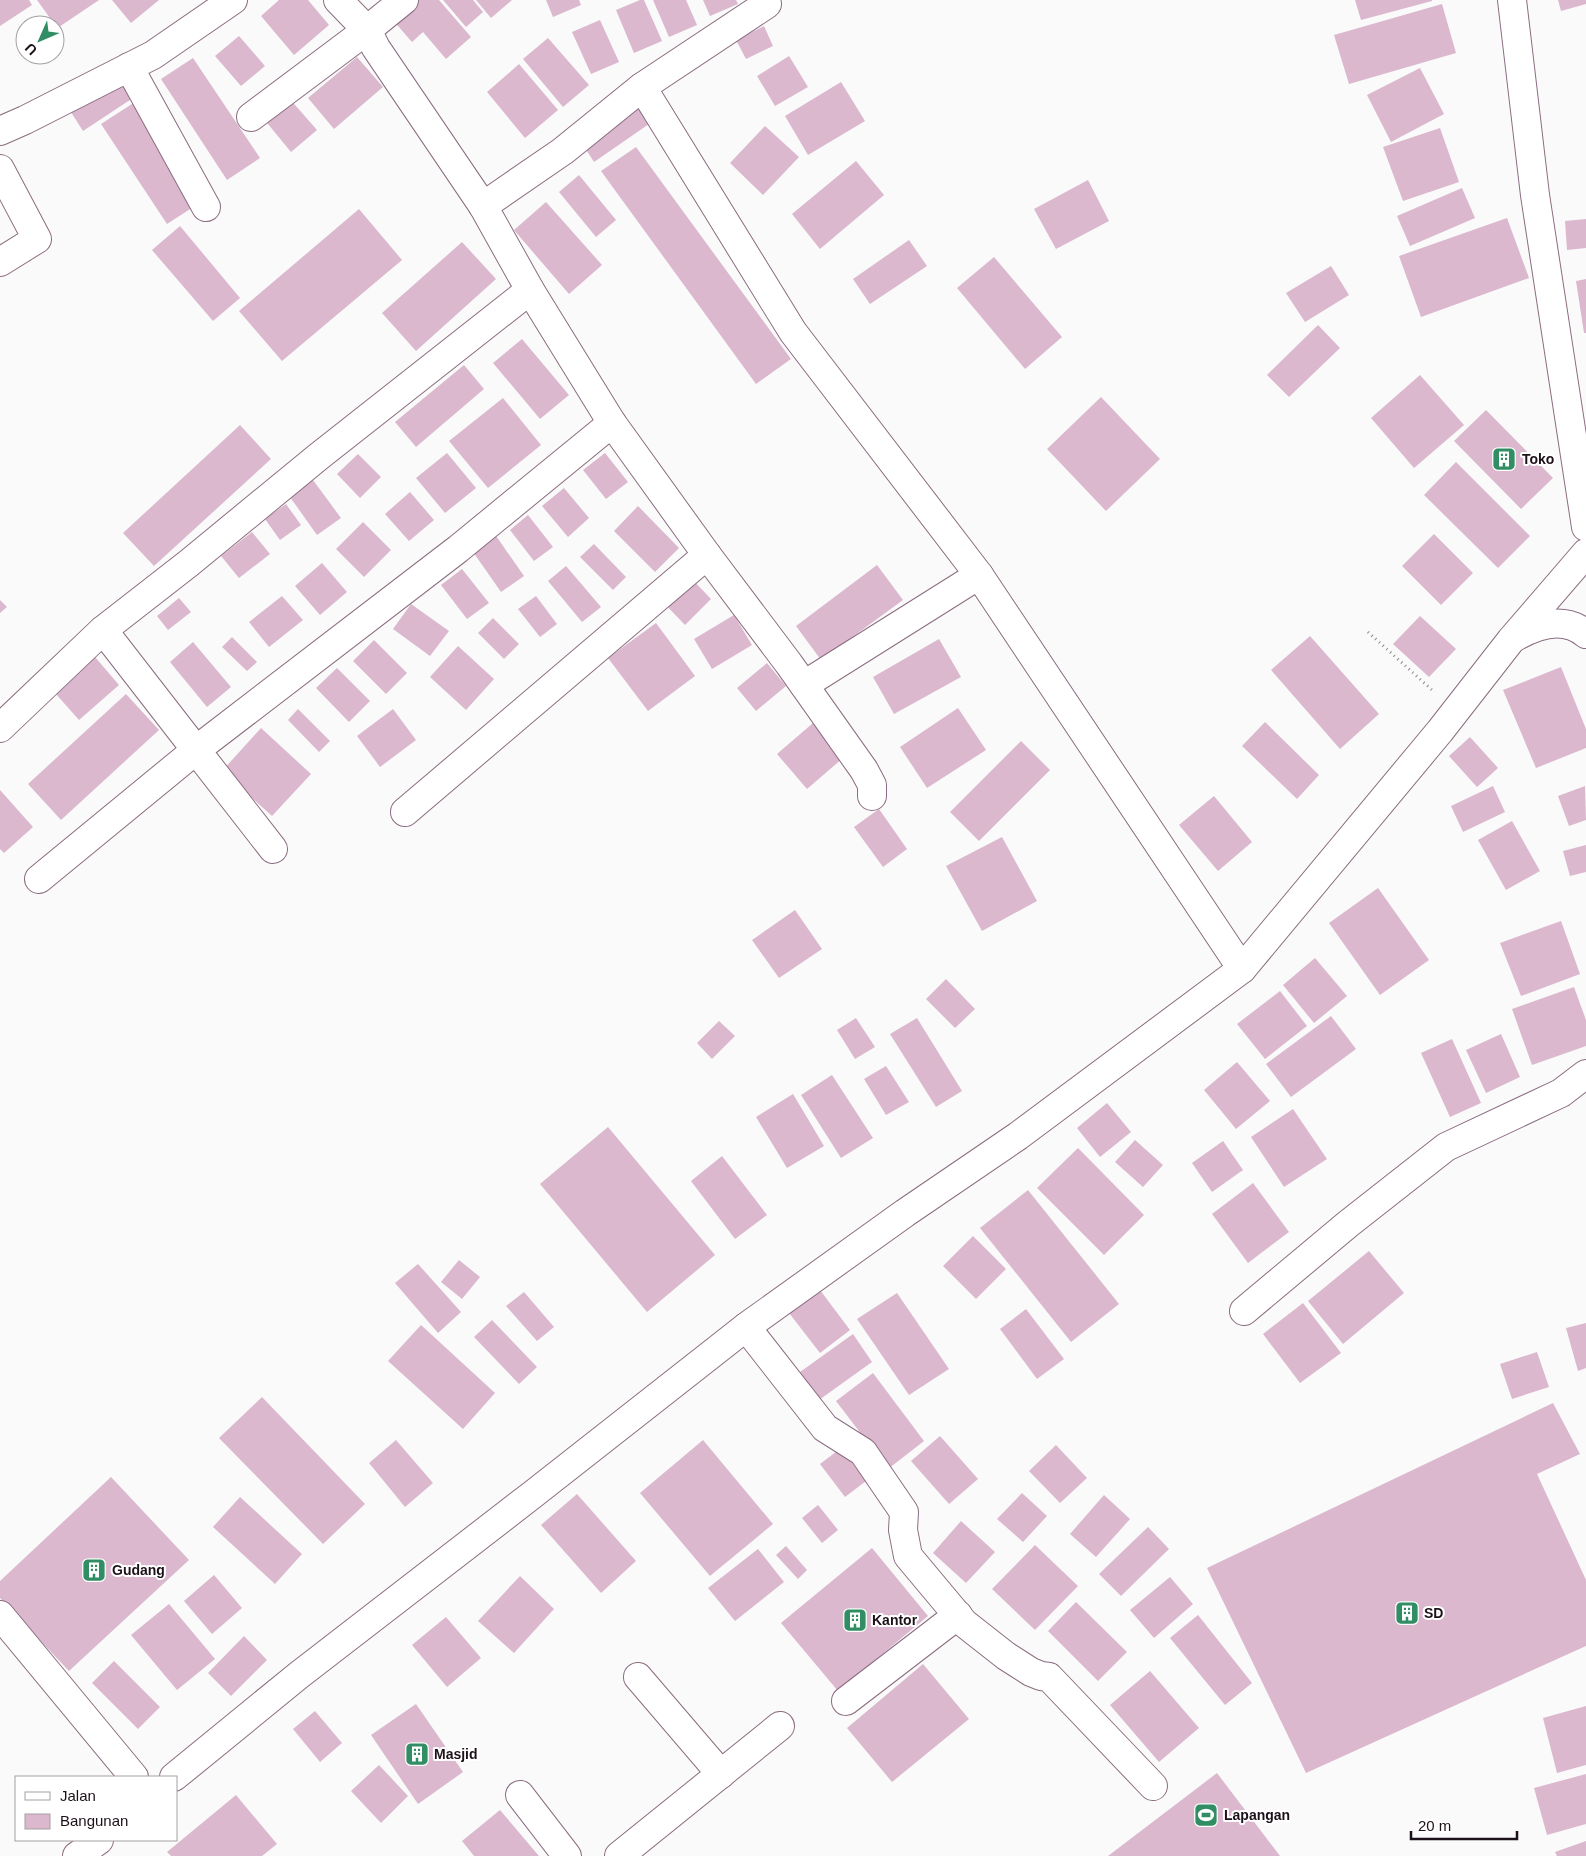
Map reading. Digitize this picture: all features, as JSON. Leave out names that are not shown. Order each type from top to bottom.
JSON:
[{"type":"street","points":[[0,130],[24,120],[153,55],[233,0]]},
{"type":"street","points":[[338,0],[367,30],[376,48],[483,206],[530,290],[612,423],[804,684],[864,770],[872,785],[872,796]]},
{"type":"street","points":[[251,117],[404,0]]},
{"type":"street","points":[[483,206],[563,151],[642,87],[767,4],[766,0]]},
{"type":"street","points":[[1512,0],[1535,195],[1586,527]]},
{"type":"street","points":[[129,67],[206,207]]},
{"type":"street","points":[[642,87],[793,332],[979,575],[1242,969]]},
{"type":"street","points":[[0,169],[37,239],[0,262]]},
{"type":"street","points":[[0,728],[103,630],[530,290]]},
{"type":"street","points":[[39,879],[196,750],[458,549],[612,423]]},
{"type":"street","points":[[175,1776],[299,1675],[746,1327],[905,1213],[1018,1136],[1242,969],[1440,731],[1454,710],[1511,640],[1586,553]]},
{"type":"street","points":[[406,812],[707,554]]},
{"type":"street","points":[[804,684],[979,575]]},
{"type":"street","points":[[1511,640],[1525,632],[1557,622],[1569,625],[1586,634]]},
{"type":"street","points":[[103,630],[273,849]]},
{"type":"street","points":[[1244,1311],[1348,1224],[1446,1147],[1561,1093],[1586,1074]]},
{"type":"street","points":[[746,1327],[825,1428],[863,1452],[904,1512],[903,1530],[908,1556],[964,1623],[1006,1656],[1031,1672],[1049,1677],[1153,1786]]},
{"type":"street","points":[[0,1614],[133,1776]]},
{"type":"street","points":[[846,1701],[958,1615]]},
{"type":"street","points":[[638,1677],[721,1774]]},
{"type":"street","points":[[620,1856],[780,1726]]},
{"type":"street","points":[[520,1795],[567,1856]]},
{"type":"street","points":[[77,1856],[98,1841]]},
{"type":"path","points":[[1368,632],[1454,710]]},
{"type":"building","points":[[0,0],[29,0],[32,5],[0,26]]},
{"type":"building","points":[[37,0],[99,0],[65,23],[65,15],[48,15]]},
{"type":"building","points":[[112,0],[159,0],[131,23]]},
{"type":"building","points":[[279,0],[308,0],[329,25],[294,55],[261,16]]},
{"type":"building","points":[[412,0],[439,0],[471,37],[446,59],[423,32],[412,42],[391,18]]},
{"type":"building","points":[[443,0],[473,0],[483,12],[466,27]]},
{"type":"building","points":[[476,0],[512,0],[491,18]]},
{"type":"building","points":[[546,0],[579,0],[581,5],[553,17]]},
{"type":"building","points":[[644,0],[662,41],[634,53],[616,10]]},
{"type":"building","points":[[653,0],[686,0],[697,25],[669,37]]},
{"type":"building","points":[[703,0],[736,0],[738,4],[710,16]]},
{"type":"building","points":[[1355,0],[1432,0],[1432,1],[1361,20]]},
{"type":"building","points":[[1558,0],[1586,0],[1586,4],[1561,11]]},
{"type":"building","points":[[1442,4],[1456,53],[1349,84],[1334,35]]},
{"type":"building","points":[[600,20],[619,62],[591,74],[572,32]]},
{"type":"building","points":[[764,26],[773,46],[746,59],[736,40]]},
{"type":"building","points":[[239,36],[265,66],[241,86],[215,56]]},
{"type":"building","points":[[548,38],[589,85],[563,107],[523,59]]},
{"type":"building","points":[[789,56],[808,87],[775,106],[757,76]]},
{"type":"building","points":[[357,57],[383,87],[334,129],[308,98]]},
{"type":"building","points":[[193,58],[260,158],[227,180],[161,79]]},
{"type":"building","points":[[519,64],[558,110],[525,138],[487,92]]},
{"type":"building","points":[[1420,68],[1444,114],[1391,142],[1367,95]]},
{"type":"building","points":[[122,75],[136,96],[83,131],[69,109]]},
{"type":"building","points":[[841,82],[865,121],[808,155],[785,116]]},
{"type":"building","points":[[288,97],[317,130],[291,152],[263,118]]},
{"type":"building","points":[[135,102],[201,202],[167,224],[101,124]]},
{"type":"building","points":[[638,107],[649,124],[594,162],[583,145]]},
{"type":"building","points":[[765,126],[799,157],[763,195],[730,163]]},
{"type":"building","points":[[1440,128],[1459,182],[1403,201],[1383,147]]},
{"type":"building","points":[[636,147],[791,359],[756,384],[601,171]]},
{"type":"building","points":[[856,161],[884,195],[820,249],[792,214]]},
{"type":"building","points":[[579,175],[616,220],[596,237],[559,192]]},
{"type":"building","points":[[1088,180],[1109,221],[1056,249],[1034,209]]},
{"type":"building","points":[[1462,188],[1475,218],[1410,246],[1397,216]]},
{"type":"building","points":[[546,202],[602,265],[569,294],[514,230]]},
{"type":"building","points":[[359,209],[402,260],[282,361],[239,311]]},
{"type":"building","points":[[1507,218],[1529,278],[1421,317],[1399,256]]},
{"type":"building","points":[[1586,219],[1586,248],[1567,250],[1565,221]]},
{"type":"building","points":[[180,226],[240,298],[213,321],[152,250]]},
{"type":"building","points":[[909,240],[927,266],[870,304],[853,279]]},
{"type":"building","points":[[462,242],[496,279],[416,351],[382,313]]},
{"type":"building","points":[[994,257],[1062,337],[1025,369],[957,288]]},
{"type":"building","points":[[1331,266],[1349,295],[1305,322],[1286,293]]},
{"type":"building","points":[[1586,279],[1586,333],[1584,333],[1576,281]]},
{"type":"building","points":[[1318,325],[1340,348],[1289,397],[1267,375]]},
{"type":"building","points":[[522,339],[569,395],[540,419],[493,363]]},
{"type":"building","points":[[464,365],[484,389],[416,447],[395,422]]},
{"type":"building","points":[[1420,375],[1464,425],[1414,468],[1371,418]]},
{"type":"building","points":[[1101,397],[1160,459],[1106,511],[1047,449]]},
{"type":"building","points":[[503,398],[541,445],[488,488],[449,441]]},
{"type":"building","name":"Toko","points":[[1486,410],[1553,478],[1521,509],[1454,441]]},
{"type":"building","points":[[240,425],[271,459],[154,566],[123,533]]},
{"type":"building","points":[[447,453],[476,488],[445,513],[416,478]]},
{"type":"building","points":[[605,453],[628,482],[606,499],[583,470]]},
{"type":"building","points":[[358,454],[381,477],[360,498],[337,474]]},
{"type":"building","points":[[1456,462],[1530,536],[1498,568],[1424,495]]},
{"type":"building","points":[[313,480],[341,518],[317,535],[290,497]]},
{"type":"building","points":[[564,488],[589,518],[568,537],[542,506]]},
{"type":"building","points":[[410,492],[434,520],[409,541],[385,514]]},
{"type":"building","points":[[286,504],[301,525],[280,540],[265,519]]},
{"type":"building","points":[[638,506],[679,548],[655,572],[614,531]]},
{"type":"building","points":[[528,515],[553,547],[534,561],[510,530]]},
{"type":"building","points":[[363,522],[391,550],[364,577],[336,549]]},
{"type":"building","points":[[252,532],[270,554],[239,578],[221,556]]},
{"type":"building","points":[[494,533],[524,576],[501,592],[471,549]]},
{"type":"building","points":[[1434,534],[1473,573],[1441,605],[1402,566]]},
{"type":"building","points":[[594,544],[626,577],[613,590],[580,557]]},
{"type":"building","points":[[322,563],[347,592],[320,615],[295,586]]},
{"type":"building","points":[[877,565],[903,600],[821,660],[796,626]]},
{"type":"building","points":[[566,566],[601,607],[582,622],[548,581]]},
{"type":"building","points":[[462,569],[489,603],[467,619],[441,585]]},
{"type":"building","points":[[690,577],[711,599],[685,625],[664,603]]},
{"type":"building","points":[[282,596],[303,620],[269,647],[249,622]]},
{"type":"building","points":[[536,596],[557,624],[540,637],[518,609]]},
{"type":"building","points":[[179,598],[191,612],[168,630],[157,616]]},
{"type":"building","points":[[0,600],[7,607],[0,613]]},
{"type":"building","points":[[411,604],[449,631],[430,656],[393,629]]},
{"type":"building","points":[[734,615],[752,645],[712,669],[694,639]]},
{"type":"building","points":[[1420,616],[1456,649],[1429,677],[1393,644]]},
{"type":"building","points":[[493,618],[519,644],[504,659],[478,633]]},
{"type":"building","points":[[656,623],[695,676],[648,711],[608,658]]},
{"type":"building","points":[[1310,636],[1379,714],[1340,749],[1271,670]]},
{"type":"building","points":[[232,637],[257,662],[247,671],[222,647]]},
{"type":"building","points":[[939,639],[961,677],[894,714],[873,677]]},
{"type":"building","points":[[374,640],[407,673],[386,694],[353,661]]},
{"type":"building","points":[[193,642],[231,687],[207,707],[170,662]]},
{"type":"building","points":[[458,646],[494,679],[466,710],[430,677]]},
{"type":"building","points":[[89,650],[119,685],[79,720],[48,685]]},
{"type":"building","points":[[767,663],[786,686],[756,711],[737,688]]},
{"type":"building","points":[[1561,667],[1586,729],[1586,748],[1536,768],[1503,690]]},
{"type":"building","points":[[337,668],[370,701],[349,722],[316,688]]},
{"type":"building","points":[[126,694],[159,730],[61,820],[28,784]]},
{"type":"building","points":[[958,708],[986,750],[927,788],[900,747]]},
{"type":"building","points":[[298,709],[330,741],[319,752],[288,720]]},
{"type":"building","points":[[393,709],[416,740],[380,767],[357,736]]},
{"type":"building","points":[[1265,722],[1319,775],[1297,799],[1242,746]]},
{"type":"building","points":[[813,723],[843,758],[807,789],[777,754]]},
{"type":"building","points":[[261,728],[311,774],[272,816],[222,771]]},
{"type":"building","points":[[1470,737],[1498,768],[1477,787],[1449,756]]},
{"type":"building","points":[[1021,741],[1050,770],[979,841],[950,812]]},
{"type":"building","points":[[1493,786],[1505,812],[1463,832],[1451,806]]},
{"type":"building","points":[[1585,786],[1586,820],[1569,826],[1558,796]]},
{"type":"building","points":[[0,790],[33,827],[4,853],[0,849]]},
{"type":"building","points":[[1214,796],[1252,842],[1218,871],[1179,825]]},
{"type":"building","points":[[879,809],[907,849],[883,867],[854,827]]},
{"type":"building","points":[[1512,821],[1540,871],[1506,890],[1478,840]]},
{"type":"building","points":[[1002,837],[1037,901],[982,931],[946,866]]},
{"type":"building","points":[[1586,845],[1586,872],[1570,876],[1563,851]]},
{"type":"building","points":[[1378,888],[1429,960],[1380,995],[1329,923]]},
{"type":"building","points":[[795,910],[822,949],[779,978],[752,940]]},
{"type":"building","points":[[1561,921],[1580,974],[1521,996],[1500,943]]},
{"type":"building","points":[[1315,958],[1347,996],[1314,1023],[1283,985]]},
{"type":"building","points":[[946,979],[975,1009],[955,1028],[926,999]]},
{"type":"building","points":[[1574,987],[1586,1020],[1586,1046],[1532,1065],[1512,1009]]},
{"type":"building","points":[[1280,991],[1307,1026],[1265,1059],[1237,1024]]},
{"type":"building","points":[[1331,1016],[1356,1049],[1291,1097],[1266,1064]]},
{"type":"building","points":[[856,1018],[875,1047],[855,1059],[837,1030]]},
{"type":"building","points":[[917,1018],[962,1091],[936,1107],[890,1034]]},
{"type":"building","points":[[719,1021],[735,1036],[712,1059],[697,1043]]},
{"type":"building","points":[[1501,1034],[1520,1077],[1486,1093],[1466,1050]]},
{"type":"building","points":[[1452,1039],[1481,1103],[1450,1117],[1421,1053]]},
{"type":"building","points":[[1237,1062],[1270,1101],[1236,1129],[1204,1090]]},
{"type":"building","points":[[886,1066],[909,1102],[886,1115],[864,1079]]},
{"type":"building","points":[[832,1075],[873,1138],[841,1158],[801,1095]]},
{"type":"building","points":[[793,1094],[824,1146],[787,1168],[756,1117]]},
{"type":"building","points":[[1107,1103],[1131,1132],[1100,1157],[1077,1128]]},
{"type":"building","points":[[1293,1109],[1327,1159],[1284,1187],[1251,1137]]},
{"type":"building","points":[[608,1127],[715,1255],[647,1312],[540,1184]]},
{"type":"building","points":[[1135,1140],[1163,1165],[1143,1187],[1115,1162]]},
{"type":"building","points":[[1223,1141],[1243,1170],[1212,1192],[1192,1163]]},
{"type":"building","points":[[1078,1148],[1144,1215],[1104,1255],[1037,1188]]},
{"type":"building","points":[[722,1156],[767,1215],[735,1239],[691,1181]]},
{"type":"building","points":[[1253,1183],[1289,1232],[1248,1263],[1212,1214]]},
{"type":"building","points":[[1028,1190],[1119,1304],[1071,1342],[980,1228]]},
{"type":"building","points":[[973,1236],[1006,1269],[976,1299],[943,1266]]},
{"type":"building","points":[[1369,1251],[1404,1293],[1343,1344],[1308,1301]]},
{"type":"building","points":[[459,1260],[480,1277],[462,1299],[441,1282]]},
{"type":"building","points":[[418,1264],[461,1312],[438,1333],[395,1283]]},
{"type":"building","points":[[817,1286],[850,1330],[820,1353],[786,1309]]},
{"type":"building","points":[[524,1292],[554,1327],[537,1341],[506,1306]]},
{"type":"building","points":[[897,1293],[949,1369],[909,1395],[857,1319]]},
{"type":"building","points":[[1303,1303],[1341,1353],[1300,1383],[1263,1334]]},
{"type":"building","points":[[1026,1309],[1064,1359],[1037,1379],[1000,1329]]},
{"type":"building","points":[[492,1320],[537,1367],[519,1384],[474,1337]]},
{"type":"building","points":[[1586,1323],[1586,1368],[1578,1371],[1566,1328]]},
{"type":"building","points":[[421,1325],[495,1393],[463,1429],[388,1361]]},
{"type":"building","points":[[853,1334],[872,1362],[819,1400],[800,1372]]},
{"type":"building","points":[[1537,1352],[1549,1387],[1512,1399],[1500,1364]]},
{"type":"building","points":[[873,1373],[924,1441],[888,1469],[836,1401]]},
{"type":"building","points":[[262,1397],[365,1504],[323,1544],[219,1438]]},
{"type":"building","name":"SD","points":[[1553,1403],[1580,1454],[1537,1474],[1586,1580],[1586,1646],[1306,1773],[1207,1568]]},
{"type":"building","points":[[940,1436],[978,1479],[949,1504],[911,1461]]},
{"type":"building","points":[[396,1440],[433,1483],[405,1507],[369,1463]]},
{"type":"building","points":[[703,1440],[773,1524],[710,1576],[640,1493]]},
{"type":"building","points":[[1056,1445],[1087,1478],[1060,1503],[1029,1471]]},
{"type":"building","points":[[841,1448],[866,1481],[845,1497],[820,1464]]},
{"type":"building","name":"Gudang","points":[[111,1477],[189,1560],[69,1671],[0,1598],[0,1581]]},
{"type":"building","points":[[1022,1493],[1047,1516],[1023,1542],[997,1519]]},
{"type":"building","points":[[577,1494],[636,1561],[601,1593],[541,1525]]},
{"type":"building","points":[[1104,1495],[1130,1519],[1096,1557],[1070,1534]]},
{"type":"building","points":[[240,1497],[302,1554],[275,1584],[213,1527]]},
{"type":"building","points":[[818,1505],[838,1530],[822,1543],[802,1518]]},
{"type":"building","points":[[961,1521],[995,1552],[966,1583],[933,1553]]},
{"type":"building","points":[[1148,1527],[1169,1549],[1121,1596],[1099,1574]]},
{"type":"building","points":[[1035,1545],[1078,1586],[1035,1630],[992,1589]]},
{"type":"building","points":[[786,1546],[807,1570],[798,1579],[776,1555]]},
{"type":"building","name":"Kantor","points":[[872,1548],[928,1616],[838,1691],[781,1623]]},
{"type":"building","points":[[758,1549],[784,1582],[735,1621],[708,1588]]},
{"type":"building","points":[[214,1575],[242,1608],[212,1634],[184,1601]]},
{"type":"building","points":[[520,1576],[554,1609],[514,1653],[478,1621]]},
{"type":"building","points":[[1170,1577],[1193,1604],[1154,1638],[1130,1610]]},
{"type":"building","points":[[1076,1602],[1127,1652],[1098,1681],[1048,1631]]},
{"type":"building","points":[[169,1604],[215,1659],[177,1690],[131,1635]]},
{"type":"building","points":[[1198,1615],[1252,1683],[1225,1705],[1170,1638]]},
{"type":"building","points":[[446,1617],[481,1658],[447,1687],[412,1645]]},
{"type":"building","points":[[244,1636],[267,1660],[231,1696],[208,1673]]},
{"type":"building","points":[[114,1661],[160,1707],[138,1729],[92,1683]]},
{"type":"building","points":[[923,1664],[969,1719],[892,1782],[847,1728]]},
{"type":"building","points":[[1150,1671],[1199,1728],[1159,1762],[1110,1705]]},
{"type":"building","name":"Masjid","points":[[416,1704],[463,1772],[418,1804],[371,1735]]},
{"type":"building","points":[[1586,1706],[1586,1765],[1557,1773],[1543,1718]]},
{"type":"building","points":[[315,1711],[342,1743],[320,1762],[293,1729]]},
{"type":"building","points":[[379,1765],[408,1796],[381,1823],[351,1791]]},
{"type":"building","name":"Lapangan","points":[[1217,1773],[1280,1856],[1108,1856]]},
{"type":"building","points":[[1586,1774],[1586,1824],[1547,1835],[1534,1788]]},
{"type":"building","points":[[236,1795],[277,1844],[262,1856],[171,1856],[167,1852]]},
{"type":"building","points":[[500,1810],[539,1856],[474,1856],[462,1841]]},
{"type":"building","points":[[1586,1841],[1586,1856],[1557,1856],[1555,1852]]},
{"type":"place","name":"Toko","points":[[1504,459]]},
{"type":"place","name":"Gudang","points":[[94,1570]]},
{"type":"place","name":"SD","points":[[1407,1613]]},
{"type":"place","name":"Kantor","points":[[855,1620]]},
{"type":"place","name":"Masjid","points":[[417,1754]]},
{"type":"place","name":"Lapangan","points":[[1206,1815]]}]
